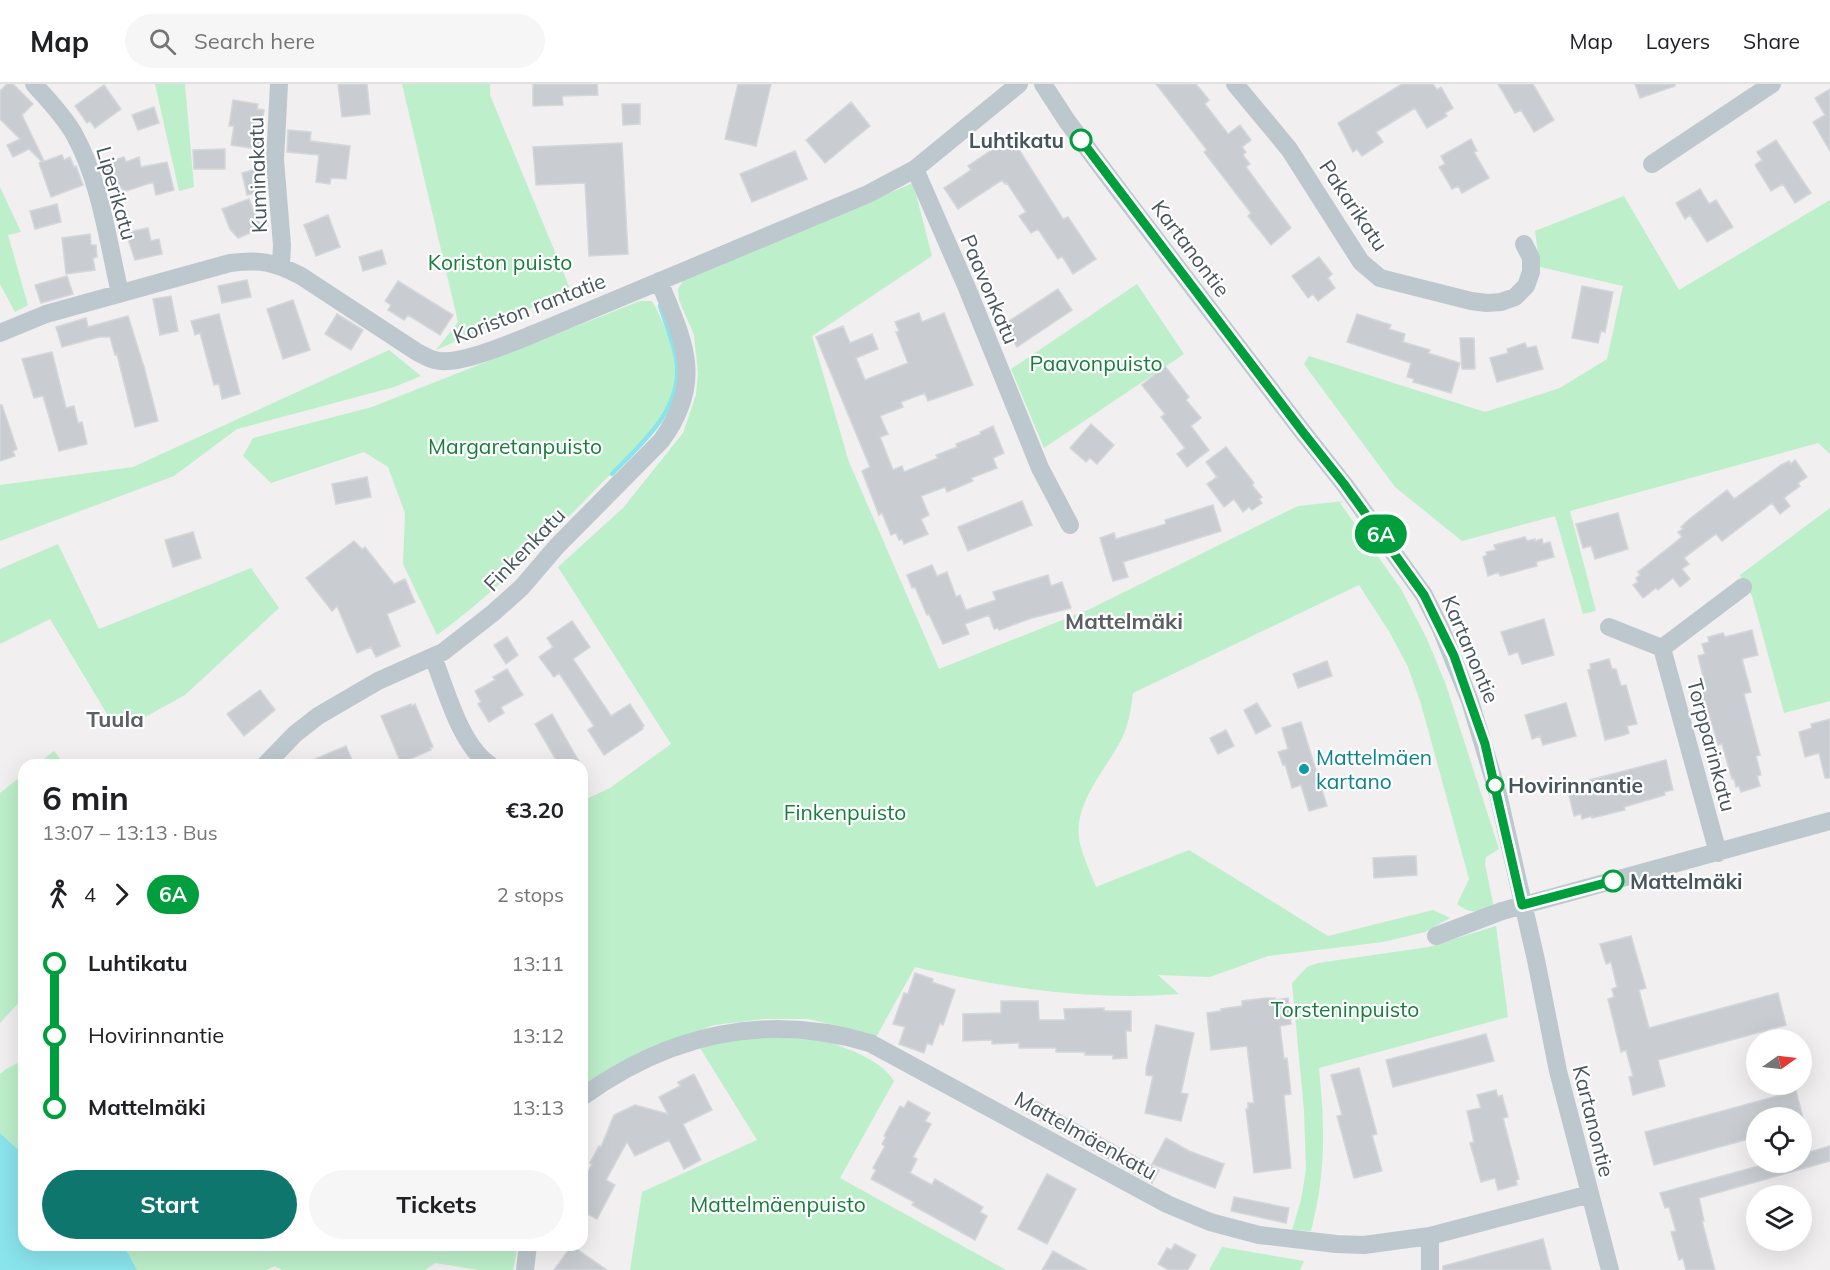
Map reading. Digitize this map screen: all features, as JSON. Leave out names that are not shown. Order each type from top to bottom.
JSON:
[{"type":"street","name":"Liperikatu","points":[[34,84],[64,118],[83,152],[98,199],[120,293]]},
{"type":"street","name":"Kuminakatu","points":[[279,84],[274,160],[282,245],[281,265]]},
{"type":"street","name":"Koriston rantatie","points":[[0,333],[46,314],[120,293],[230,263],[260,260],[281,265],[309,281],[417,352],[435,361],[450,362],[536,333],[868,194],[915,169],[1019,84]]},
{"type":"street","name":"Kartanontie","points":[[1043,84],[1066,121],[1294,422],[1344,484],[1424,595],[1454,656],[1485,744],[1536,960],[1558,1071],[1610,1270]]},
{"type":"street","name":"Pakarikatu","points":[[1235,84],[1289,149],[1361,262],[1380,278],[1470,301],[1501,302],[1515,297],[1526,286],[1531,272],[1531,258],[1524,244]]},
{"type":"street","points":[[1652,164],[1772,84]]},
{"type":"street","name":"Paavonkatu","points":[[915,169],[967,288],[1040,468],[1070,525]]},
{"type":"street","name":"Finkenkatu","points":[[271,759],[294,734],[337,704],[378,681],[433,657],[457,641],[522,586],[557,546],[647,457],[673,424],[680,410],[686,388],[687,363],[677,325],[659,281]]},
{"type":"street","points":[[1609,627],[1662,648],[1743,587]]},
{"type":"street","name":"Torpparinkatu","points":[[1662,648],[1718,853]]},
{"type":"street","points":[[433,657],[465,734],[481,759]]},
{"type":"street","points":[[1436,936],[1475,920],[1522,905],[1830,821]]},
{"type":"street","name":"Mattelmäenkatu","points":[[588,1093],[601,1083],[664,1050],[706,1036],[732,1031],[775,1028],[828,1033],[870,1043],[1167,1204],[1210,1222],[1258,1235],[1364,1245],[1430,1236],[1590,1194]]},
{"type":"street","points":[[1430,1236],[1430,1270]]},
{"type":"street","points":[[525,1270],[527,1251]]},
{"type":"green space","points":[[155,84],[185,84],[194,187],[179,191]]},
{"type":"green space","name":"Koriston puisto","points":[[402,84],[490,84],[490,95],[571,291],[436,350],[458,322]]},
{"type":"green space","name":"Finkenpuisto","points":[[913,183],[932,256],[812,336],[849,462],[939,669],[1090,609],[1298,506],[1344,501],[1340,503],[1401,589],[1427,639],[1446,685],[1499,849],[1486,857],[1485,864],[1494,908],[1475,912],[1466,910],[1457,904],[1469,879],[1421,704],[1408,667],[1390,633],[1359,585],[1133,693],[1124,733],[1086,799],[1079,825],[1080,845],[1096,887],[1189,850],[1328,936],[1433,910],[1450,918],[1425,932],[1383,942],[1268,956],[1210,977],[1158,975],[1179,994],[1112,996],[1046,991],[980,981],[915,967],[875,1039],[843,1027],[808,1019],[764,1019],[714,1025],[691,1034],[588,1088],[588,798],[610,788],[671,744],[558,567],[623,508],[683,433],[696,395],[698,373],[694,335],[679,300],[678,289],[683,281]]},
{"type":"green space","points":[[0,187],[21,232],[8,235],[28,305],[15,312],[0,284]]},
{"type":"green space","points":[[1624,196],[1679,290],[1830,200],[1830,454],[1818,443],[1570,511],[1596,611],[1583,614],[1555,516],[1462,541],[1395,487],[1304,364],[1309,356],[1485,412],[1560,388],[1607,359],[1623,286],[1540,267],[1535,231]]},
{"type":"green space","name":"Paavonpuisto","points":[[1137,284],[1184,354],[1044,448],[1011,369]]},
{"type":"green space","name":"Margaretanpuisto","points":[[640,301],[652,301],[676,357],[677,381],[673,395],[665,409],[622,463],[552,534],[496,587],[437,635],[403,564],[405,513],[388,467],[364,452],[271,483],[243,456],[253,438],[372,407]]},
{"type":"green space","points":[[389,350],[421,376],[394,387],[237,429],[174,476],[0,541],[0,485],[133,467]]},
{"type":"green space","points":[[1830,508],[1830,701],[1784,713],[1752,596],[1740,575]]},
{"type":"green space","points":[[58,544],[99,629],[251,568],[279,608],[185,695],[127,727],[107,714],[50,619],[0,644],[0,569]]},
{"type":"green space","points":[[54,751],[60,759],[44,759]]},
{"type":"green space","points":[[18,779],[18,1004],[0,1023],[0,793]]},
{"type":"green space","name":"Torsteninpuisto","points":[[1496,926],[1508,1017],[1319,1068],[1323,1150],[1316,1209],[1311,1231],[1292,1230],[1301,1200],[1306,1170],[1304,1110],[1292,983],[1307,967],[1318,963],[1429,947]]},
{"type":"green space","name":"Mattelmäenpuisto","points":[[771,1037],[831,1043],[875,1062],[889,1074],[894,1081],[840,1178],[1006,1270],[630,1270],[642,1192],[757,1140],[700,1048],[733,1040]]},
{"type":"green space","points":[[18,1063],[18,1150],[0,1133],[0,1074]]},
{"type":"green space","points":[[1222,1247],[1304,1261],[1300,1270],[1209,1270]]},
{"type":"green space","points":[[126,1251],[517,1251],[513,1270],[479,1270],[435,1263],[425,1270],[282,1270],[275,1266],[266,1270],[137,1270]]},
{"type":"water","points":[[0,1133],[18,1150],[18,1251],[126,1251],[137,1270],[0,1270]]},
{"type":"building","points":[[7,84],[13,84],[33,104],[22,115],[44,161],[42,162],[29,149],[13,157],[7,145],[20,139],[0,119],[0,91]]},
{"type":"building","points":[[338,84],[367,84],[370,114],[342,117]]},
{"type":"building","points":[[533,84],[597,84],[598,95],[562,96],[563,105],[533,106]]},
{"type":"building","points":[[738,84],[771,84],[756,146],[725,139]]},
{"type":"building","points":[[1156,84],[1196,84],[1209,100],[1205,104],[1228,134],[1240,125],[1251,140],[1242,147],[1246,152],[1243,155],[1250,164],[1246,167],[1291,228],[1271,245],[1248,216],[1251,213],[1204,152],[1207,150]]},
{"type":"building","points":[[1402,84],[1433,84],[1437,90],[1441,87],[1453,108],[1445,113],[1447,116],[1427,128],[1415,108],[1376,132],[1383,142],[1362,156],[1357,149],[1353,152],[1338,123]]},
{"type":"building","points":[[1498,84],[1533,84],[1554,120],[1534,132],[1521,110],[1515,113]]},
{"type":"building","points":[[1635,84],[1675,84],[1675,86],[1640,98]]},
{"type":"building","points":[[104,85],[121,109],[95,128],[90,121],[87,123],[75,106]]},
{"type":"building","points":[[1830,89],[1830,151],[1813,122],[1825,115],[1815,98]]},
{"type":"building","points":[[233,100],[258,104],[257,109],[264,110],[258,149],[231,145],[234,126],[229,126]]},
{"type":"building","points":[[851,102],[870,126],[825,163],[806,140]]},
{"type":"building","points":[[622,104],[640,104],[640,124],[623,125]]},
{"type":"building","points":[[154,107],[159,123],[138,130],[132,115]]},
{"type":"building","points":[[288,130],[311,132],[310,141],[350,146],[346,179],[331,178],[330,184],[316,182],[319,155],[287,152]]},
{"type":"building","points":[[1011,137],[1063,219],[1068,217],[1096,259],[1073,274],[1062,256],[1058,259],[1038,229],[1031,233],[1019,216],[1026,212],[1007,183],[1005,184],[1002,180],[958,209],[944,188],[971,170],[968,166]]},
{"type":"building","points":[[1471,139],[1477,151],[1474,152],[1489,178],[1462,193],[1458,186],[1452,189],[1439,167],[1445,164],[1441,156]]},
{"type":"building","points":[[1776,140],[1811,193],[1795,203],[1783,184],[1771,191],[1755,165],[1762,160],[1757,152]]},
{"type":"building","points":[[622,143],[628,254],[589,256],[585,183],[536,185],[533,147]]},
{"type":"building","points":[[225,149],[225,169],[194,169],[193,150]]},
{"type":"building","points":[[795,151],[807,179],[752,202],[740,174]]},
{"type":"building","points":[[62,155],[64,160],[70,157],[83,185],[51,197],[39,163]]},
{"type":"building","points":[[124,157],[126,162],[139,157],[141,167],[167,162],[174,190],[156,195],[153,182],[123,192],[122,188],[112,191],[105,169],[113,166],[112,161]]},
{"type":"building","points":[[256,169],[262,191],[247,195],[242,173]]},
{"type":"building","points":[[1700,189],[1709,204],[1716,200],[1733,227],[1707,242],[1690,215],[1685,219],[1676,203]]},
{"type":"building","points":[[249,199],[260,225],[256,227],[257,230],[238,238],[230,229],[222,209]]},
{"type":"building","points":[[57,204],[61,222],[35,229],[30,211]]},
{"type":"building","points":[[328,215],[340,247],[316,256],[304,225]]},
{"type":"building","points":[[148,228],[151,241],[159,239],[162,254],[135,260],[127,236],[129,236],[128,232]]},
{"type":"building","points":[[90,234],[91,245],[96,245],[97,257],[93,258],[95,270],[66,274],[62,238]]},
{"type":"building","points":[[382,250],[386,264],[363,271],[359,257]]},
{"type":"building","points":[[1319,257],[1332,274],[1328,278],[1335,288],[1318,301],[1313,294],[1308,298],[1292,276]]},
{"type":"building","points":[[67,276],[73,294],[41,303],[35,285]]},
{"type":"building","points":[[247,280],[251,297],[222,303],[218,286]]},
{"type":"building","points":[[398,281],[453,315],[440,335],[408,315],[404,320],[388,310],[391,305],[385,301]]},
{"type":"building","points":[[1582,286],[1613,292],[1605,332],[1601,331],[1598,343],[1572,338]]},
{"type":"building","points":[[1058,289],[1072,310],[1017,347],[1003,325]]},
{"type":"building","points":[[171,296],[178,331],[160,335],[153,299]]},
{"type":"building","points":[[293,300],[310,350],[283,359],[267,309]]},
{"type":"building","points":[[919,313],[922,322],[944,313],[973,385],[928,401],[925,393],[901,402],[903,407],[880,416],[888,434],[880,437],[893,470],[902,466],[904,472],[938,458],[936,455],[957,447],[956,444],[981,434],[980,432],[993,426],[1004,453],[993,458],[997,468],[971,478],[973,481],[947,492],[945,487],[921,496],[929,515],[921,519],[928,534],[904,544],[896,533],[891,535],[882,513],[879,515],[862,471],[870,467],[816,337],[843,326],[850,343],[872,334],[878,349],[856,358],[865,380],[908,363],[896,332],[899,331],[895,322]]},
{"type":"building","points":[[219,314],[240,394],[222,399],[219,384],[214,385],[200,333],[195,335],[191,321]]},
{"type":"building","points":[[337,314],[363,330],[351,350],[325,334]]},
{"type":"building","points":[[1357,314],[1391,325],[1389,329],[1405,334],[1403,342],[1430,350],[1428,353],[1460,363],[1451,393],[1413,382],[1414,379],[1407,377],[1411,363],[1347,342]]},
{"type":"building","points":[[128,316],[158,421],[135,427],[117,354],[115,355],[110,337],[99,337],[62,347],[56,327],[86,318],[88,327]]},
{"type":"building","points":[[1460,338],[1474,338],[1475,369],[1462,369]]},
{"type":"building","points":[[1525,343],[1527,348],[1536,346],[1543,369],[1497,382],[1490,358],[1508,353],[1507,349]]},
{"type":"building","points":[[52,352],[66,408],[74,406],[78,423],[82,422],[87,444],[59,451],[43,396],[34,398],[22,359]]},
{"type":"building","points":[[1165,366],[1189,397],[1186,400],[1201,418],[1191,426],[1209,450],[1187,467],[1177,454],[1185,448],[1161,417],[1165,414],[1142,385]]},
{"type":"building","points":[[0,405],[2,405],[17,449],[13,451],[15,456],[0,461]]},
{"type":"building","points":[[1091,424],[1114,445],[1097,464],[1090,458],[1086,462],[1070,448]]},
{"type":"building","points":[[1226,447],[1262,497],[1259,499],[1262,503],[1252,510],[1249,507],[1243,512],[1234,499],[1224,507],[1207,484],[1217,477],[1206,462]]},
{"type":"building","points":[[1795,460],[1807,477],[1798,483],[1800,486],[1784,498],[1790,506],[1780,514],[1772,503],[1722,541],[1716,534],[1684,558],[1689,564],[1682,569],[1690,579],[1680,587],[1673,578],[1643,598],[1633,585],[1638,582],[1636,578],[1640,575],[1638,572],[1682,537],[1678,532],[1683,529],[1681,527],[1687,521],[1727,490],[1734,499],[1781,465],[1789,461],[1791,464]]},
{"type":"building","points":[[367,477],[371,497],[336,504],[332,484]]},
{"type":"building","points":[[1022,501],[1032,525],[968,551],[958,527]]},
{"type":"building","points":[[1213,505],[1221,531],[1123,562],[1128,577],[1113,581],[1100,538],[1114,533],[1116,539],[1166,524],[1165,520]]},
{"type":"building","points":[[1618,513],[1628,549],[1595,559],[1591,546],[1583,548],[1576,524]]},
{"type":"building","points":[[193,532],[201,558],[173,567],[165,540]]},
{"type":"building","points":[[1525,537],[1527,541],[1542,539],[1543,544],[1550,542],[1554,557],[1536,562],[1537,566],[1500,576],[1499,572],[1488,576],[1483,557],[1487,555],[1486,552],[1496,550],[1494,545]]},
{"type":"building","points":[[354,541],[362,549],[365,547],[394,584],[405,579],[415,602],[387,614],[400,646],[376,657],[371,647],[357,653],[337,606],[332,611],[306,578]]},
{"type":"building","points":[[932,565],[937,576],[947,572],[956,597],[960,595],[966,610],[996,600],[993,592],[1048,575],[1051,586],[1062,582],[1071,608],[1032,618],[999,630],[994,629],[989,615],[965,624],[969,634],[943,644],[907,575]]},
{"type":"building","points":[[1544,619],[1554,655],[1522,664],[1518,652],[1509,655],[1501,632]]},
{"type":"building","points":[[572,621],[590,647],[573,659],[611,716],[630,704],[644,726],[643,729],[604,755],[588,730],[594,726],[559,673],[554,677],[539,657],[553,647],[547,638]]},
{"type":"building","points":[[1752,630],[1758,655],[1742,659],[1751,692],[1744,694],[1760,755],[1756,756],[1761,775],[1757,776],[1760,786],[1741,792],[1732,779],[1722,744],[1718,745],[1706,704],[1695,707],[1691,692],[1706,688],[1698,656],[1705,654],[1702,644],[1709,642],[1708,637],[1723,633],[1725,637]]},
{"type":"building","points":[[507,637],[518,655],[506,664],[494,645]]},
{"type":"building","points":[[1609,659],[1612,669],[1616,669],[1621,686],[1626,685],[1637,724],[1627,726],[1629,733],[1605,740],[1588,670],[1591,669],[1590,664]]},
{"type":"building","points":[[1327,661],[1332,676],[1298,688],[1293,674]]},
{"type":"building","points":[[507,669],[523,695],[501,707],[504,713],[489,722],[478,704],[481,702],[475,691],[495,680],[493,677]]},
{"type":"building","points":[[260,690],[275,710],[244,736],[227,714]]},
{"type":"building","points":[[1257,703],[1271,726],[1256,734],[1244,710]]},
{"type":"building","points":[[1566,703],[1576,736],[1543,745],[1540,736],[1532,739],[1525,715]]},
{"type":"building","points":[[415,704],[433,747],[410,759],[399,759],[381,716]]},
{"type":"building","points":[[552,714],[578,759],[555,759],[535,724]]},
{"type":"building","points":[[1830,719],[1830,778],[1825,778],[1819,753],[1805,757],[1799,732],[1812,728],[1811,724]]},
{"type":"building","name":"Mattelmäen kartano","points":[[1301,722],[1327,806],[1309,811],[1301,785],[1292,788],[1285,764],[1283,765],[1278,752],[1288,749],[1282,728]]},
{"type":"building","points":[[1226,730],[1234,746],[1218,754],[1210,738]]},
{"type":"building","points":[[346,746],[352,759],[315,759]]},
{"type":"building","points":[[1666,760],[1673,790],[1664,792],[1665,795],[1624,807],[1625,810],[1592,818],[1592,816],[1582,819],[1581,814],[1574,816],[1569,795],[1575,793],[1574,790],[1590,786],[1589,780]]},
{"type":"building","points":[[1416,856],[1417,875],[1374,878],[1373,858]]},
{"type":"building","points":[[1631,936],[1646,988],[1639,990],[1649,1028],[1778,993],[1786,1025],[1771,1029],[1746,1029],[1746,1036],[1658,1060],[1665,1086],[1633,1095],[1629,1077],[1633,1076],[1626,1050],[1621,1052],[1608,999],[1614,997],[1612,989],[1617,987],[1611,962],[1606,964],[1600,944]]},
{"type":"building","points":[[915,973],[955,990],[943,1025],[940,1023],[932,1045],[927,1043],[924,1053],[899,1044],[905,1027],[893,1024],[904,993],[908,994]]},
{"type":"building","points":[[1275,998],[1275,1000],[1288,998],[1291,1024],[1280,1026],[1284,1059],[1287,1058],[1291,1094],[1284,1095],[1291,1168],[1254,1173],[1246,1109],[1248,1109],[1248,1103],[1254,1103],[1247,1046],[1211,1050],[1207,1013],[1242,1006],[1242,1001]]},
{"type":"building","points":[[1001,1001],[1038,1001],[1039,1020],[1065,1020],[1064,1009],[1104,1008],[1104,1011],[1131,1011],[1131,1031],[1126,1031],[1127,1058],[1113,1059],[1113,1055],[1085,1055],[1085,1052],[1056,1052],[1056,1048],[1019,1048],[1019,1043],[992,1044],[992,1040],[963,1041],[963,1014],[1001,1013]]},
{"type":"building","points":[[1156,1025],[1194,1033],[1181,1093],[1188,1094],[1181,1121],[1145,1113],[1153,1076],[1146,1075],[1146,1069]]},
{"type":"building","points":[[1486,1034],[1494,1061],[1393,1087],[1386,1060]]},
{"type":"building","points":[[1359,1068],[1377,1134],[1372,1135],[1382,1171],[1354,1178],[1337,1116],[1342,1115],[1331,1075]]},
{"type":"building","points":[[694,1074],[712,1110],[683,1124],[701,1160],[684,1169],[669,1140],[635,1156],[627,1142],[606,1180],[615,1185],[597,1219],[588,1214],[588,1172],[592,1164],[590,1163],[599,1146],[601,1147],[614,1115],[635,1105],[668,1114],[659,1097],[680,1086],[678,1082]]},
{"type":"building","points":[[1496,1090],[1498,1097],[1502,1095],[1508,1117],[1503,1118],[1519,1179],[1516,1180],[1517,1185],[1498,1190],[1495,1178],[1481,1182],[1470,1143],[1474,1142],[1467,1111],[1481,1108],[1477,1095]]},
{"type":"building","points":[[1781,1095],[1797,1095],[1800,1107],[1746,1107],[1746,1140],[1654,1165],[1645,1132]]},
{"type":"building","points":[[1030,1098],[1159,1170],[1152,1183],[1023,1111]]},
{"type":"building","points":[[908,1101],[930,1113],[925,1121],[931,1124],[913,1157],[917,1159],[910,1173],[932,1185],[935,1179],[983,1207],[980,1212],[987,1216],[975,1240],[912,1205],[914,1202],[871,1179],[876,1170],[873,1168],[885,1146],[882,1144],[886,1137],[884,1136],[900,1106],[904,1108]]},
{"type":"building","points":[[1166,1138],[1189,1151],[1224,1164],[1215,1188],[1152,1164]]},
{"type":"building","points":[[1830,1146],[1830,1161],[1812,1166],[1812,1151]]},
{"type":"building","points":[[1746,1169],[1746,1173],[1788,1173],[1699,1198],[1704,1221],[1702,1221],[1715,1270],[1686,1270],[1683,1258],[1679,1260],[1671,1232],[1676,1231],[1669,1207],[1665,1208],[1660,1193]]},
{"type":"building","points":[[1047,1174],[1076,1189],[1047,1244],[1018,1229]]},
{"type":"building","points":[[1234,1197],[1289,1208],[1286,1223],[1231,1211]]},
{"type":"building","points":[[1543,1239],[1551,1270],[1443,1270],[1443,1266]]},
{"type":"building","points":[[1175,1244],[1196,1255],[1188,1270],[1169,1270],[1158,1264],[1167,1248],[1171,1250]]},
{"type":"building","points":[[568,1251],[579,1251],[607,1270],[554,1270]]},
{"type":"building","points":[[1053,1251],[1087,1270],[1042,1270]]},
{"type":"waterway","points":[[612,474],[657,426],[673,397],[677,382],[677,365],[660,306]]},
{"type":"bus line","name":"6A","points":[[1081,140],[1344,484],[1424,595],[1454,656],[1485,744],[1522,905],[1613,881]]},
{"type":"place","name":"Luhtikatu","points":[[1081,140]]},
{"type":"place","name":"Mattelmäen kartano","points":[[1304,769]]},
{"type":"place","name":"Hovirinnantie","points":[[1495,785]]},
{"type":"place","name":"Mattelmäki","points":[[1613,881]]},
{"type":"district","name":"Mattelmäki","points":[[1124,621]]},
{"type":"district","name":"Tuula","points":[[115,719]]}]
